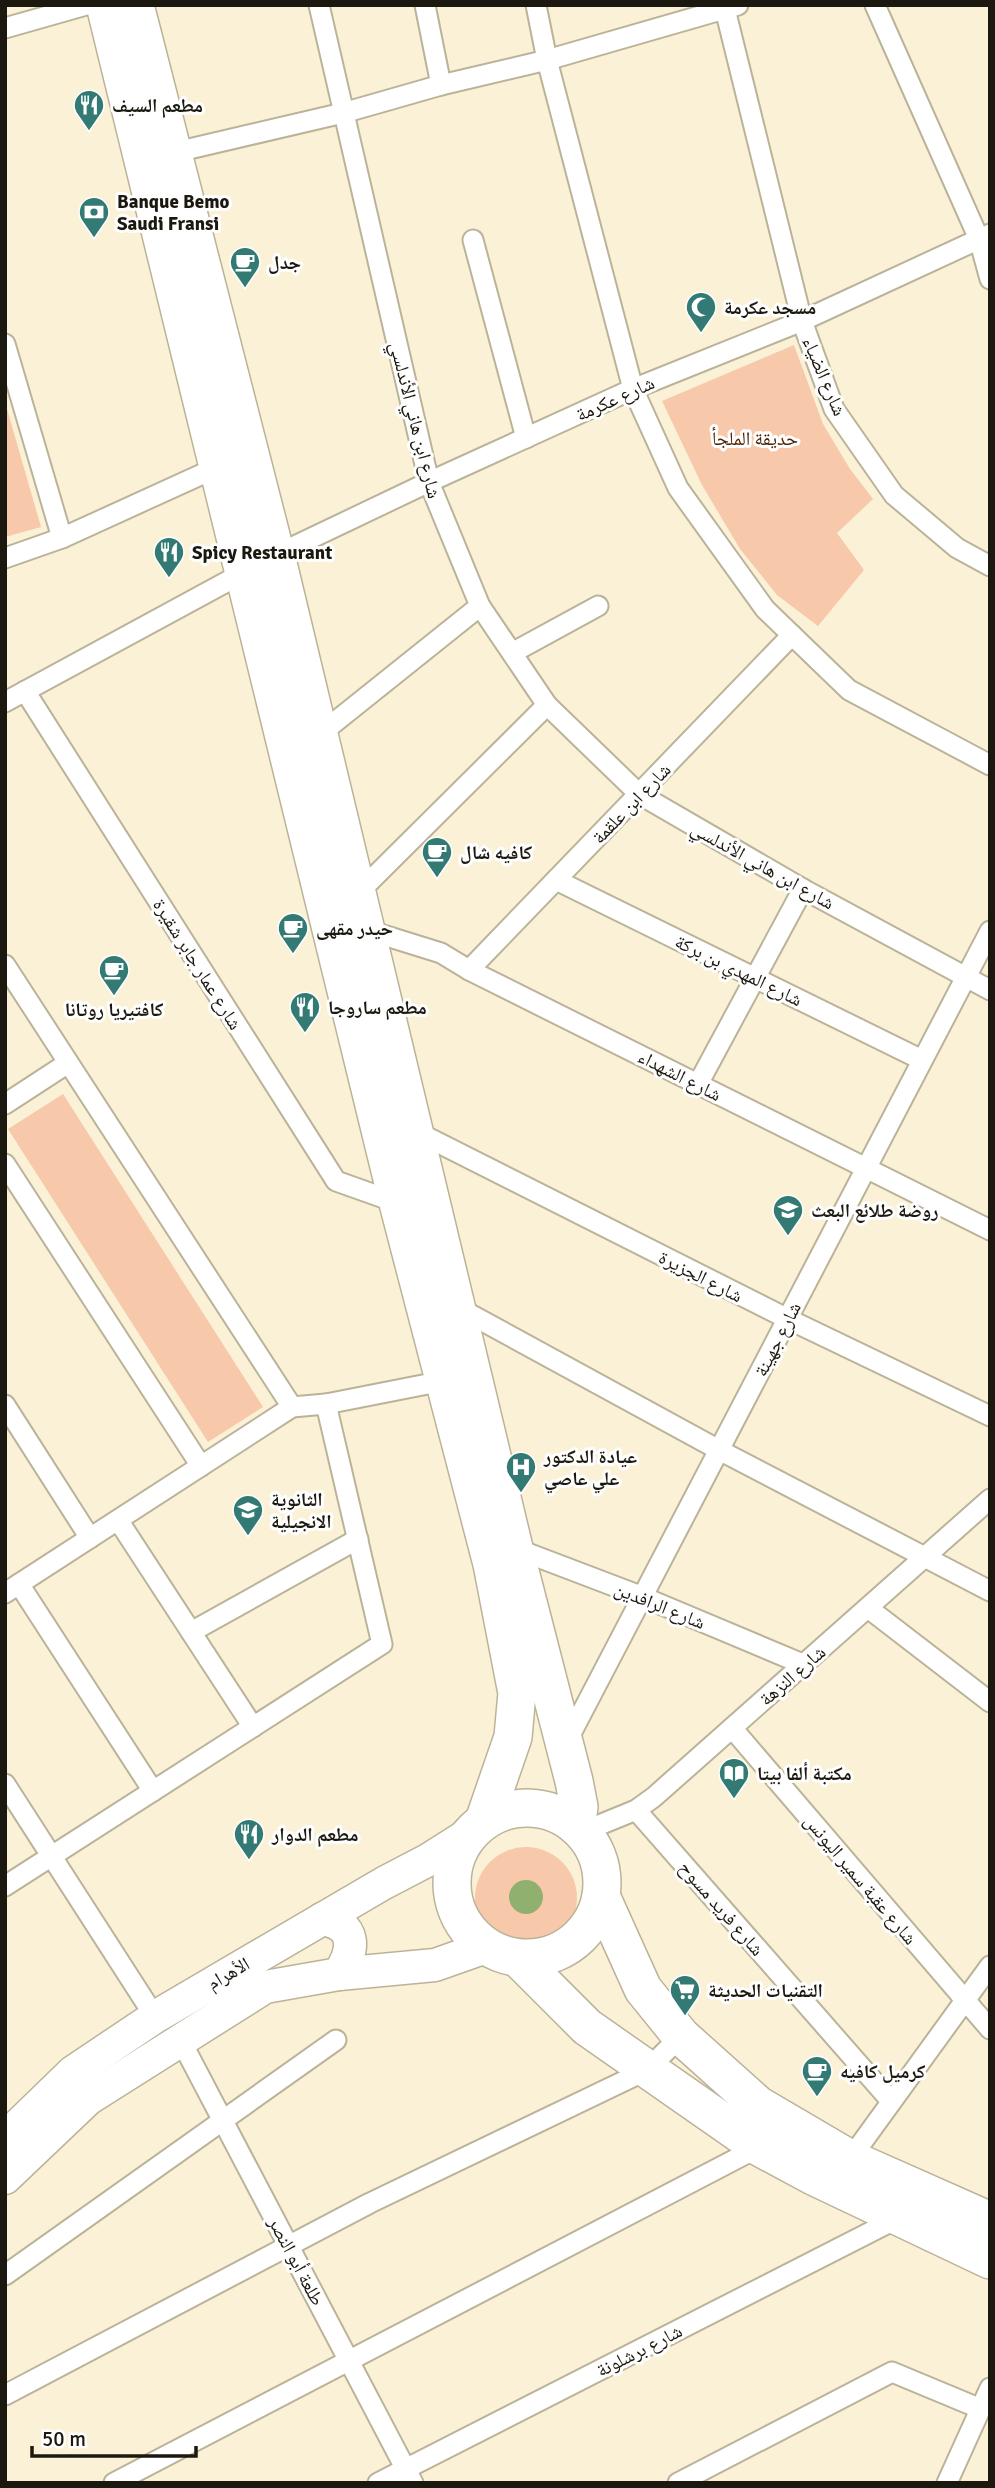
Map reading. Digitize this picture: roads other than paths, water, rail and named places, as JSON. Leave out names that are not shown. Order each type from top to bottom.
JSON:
[{"type":"highway","points":[[105,5],[220,466],[261,564],[320,734],[514,1548],[565,1746],[579,1807],[579,1829]]},
{"type":"highway","points":[[135,5],[172,153],[398,1203],[492,1564],[517,1693],[513,1737],[476,1827],[454,1863],[452,1894],[463,1925],[503,1953],[587,2027],[758,2147],[990,2260]]},
{"type":"highway","points":[[476,1827],[506,1810],[530,1807],[555,1813],[579,1829],[595,1851],[602,1873],[601,1896],[591,1923],[572,1944],[547,1956],[503,1953]]},
{"type":"highway","points":[[601,1896],[643,1989],[681,2036],[758,2105],[850,2159],[990,2221]]},
{"type":"main road","name":"الأهرام","points":[[5,2138],[73,2073],[155,2017],[321,1919],[428,1860],[476,1827]]},
{"type":"main road","points":[[321,1919],[334,1922],[350,1939],[352,1948],[349,1959],[339,1975]]},
{"type":"main road","name":"الأهرام","points":[[5,2178],[88,2099],[265,1987],[339,1975],[435,1965],[503,1953]]},
{"type":"street","points":[[5,28],[86,5]]},
{"type":"street","name":"شارع ابن هاني الأندلسي","points":[[319,5],[429,482],[480,607],[547,705],[639,794],[803,889],[990,990]]},
{"type":"street","points":[[425,5],[441,85]]},
{"type":"street","points":[[536,5],[547,60],[633,389],[678,488],[765,609],[849,690],[990,765]]},
{"type":"street","points":[[875,5],[984,236],[990,279]]},
{"type":"street","points":[[172,153],[343,113],[441,85],[547,60],[729,6]]},
{"type":"street","name":"شارع الضياء","points":[[729,6],[802,321],[834,409],[894,495],[957,548],[990,566]]},
{"type":"street","name":"شارع عكرمة","points":[[6,701],[261,564],[429,482],[633,389],[802,321],[984,236]]},
{"type":"street","points":[[473,240],[526,438]]},
{"type":"street","points":[[5,344],[62,538]]},
{"type":"street","points":[[5,558],[62,538],[220,466]]},
{"type":"street","points":[[512,653],[598,606]]},
{"type":"street","points":[[320,734],[480,607]]},
{"type":"street","name":"شارع ابن علقمة","points":[[469,970],[792,635]]},
{"type":"street","name":"شارع عمار جابر شقيرة","points":[[25,691],[336,1181],[398,1203]]},
{"type":"street","points":[[358,893],[547,705]]},
{"type":"street","name":"شارع المهدي بن بركة","points":[[555,880],[922,1060]]},
{"type":"street","points":[[698,1084],[803,889]]},
{"type":"street","name":"شارع الشهداء","points":[[367,930],[440,953],[469,970],[990,1230]]},
{"type":"street","name":"شارع جهينة","points":[[565,1746],[990,931]]},
{"type":"street","points":[[8,976],[68,1063],[292,1407]]},
{"type":"street","points":[[5,1104],[68,1063]]},
{"type":"street","name":"شارع الجزيرة","points":[[415,1131],[788,1319],[990,1416]]},
{"type":"street","points":[[5,1164],[201,1466]]},
{"type":"street","points":[[457,1307],[719,1450],[990,1591]]},
{"type":"street","points":[[153,1791],[12,1588],[292,1407],[326,1404],[443,1381]]},
{"type":"street","points":[[5,1886],[382,1644],[326,1404]]},
{"type":"street","points":[[5,1405],[90,1538]]},
{"type":"street","name":"شارع النزهة","points":[[579,1829],[636,1810],[654,1797],[990,1499]]},
{"type":"street","points":[[118,1520],[253,1727]]},
{"type":"street","points":[[191,1632],[358,1539]]},
{"type":"street","name":"شارع الرافدين","points":[[514,1548],[643,1597],[804,1665]]},
{"type":"street","points":[[868,1608],[990,1702]]},
{"type":"street","name":"شارع عقبة سمير اليونس","points":[[732,1728],[990,2029]]},
{"type":"street","points":[[5,1784],[155,2017]]},
{"type":"street","name":"شارع فريد مسوح","points":[[636,1810],[891,2101]]},
{"type":"street","points":[[850,2159],[990,1966]]},
{"type":"street","points":[[5,2395],[370,2203],[647,2070],[681,2036]]},
{"type":"street","name":"طلعة أبو النصر","points":[[180,2039],[410,2476]]},
{"type":"street","points":[[5,2275],[336,2040]]},
{"type":"street","points":[[114,2483],[758,2147]]},
{"type":"street","name":"شارع برشلونة","points":[[378,2483],[410,2476],[900,2217]]},
{"type":"street","points":[[678,2483],[892,2372],[981,2409]]},
{"type":"street","points":[[947,2483],[990,2388]]},
{"type":"place","name":"مطعم السيف","points":[[89,132]]},
{"type":"place","name":"Banque Bemo Saudi Fransi","points":[[94,239]]},
{"type":"place","name":"جدل","points":[[245,289]]},
{"type":"place","name":"مسجد عكرمة","points":[[701,334]]},
{"type":"place","name":"Spicy Restaurant","points":[[169,579]]},
{"type":"place","name":"كافيه شال","points":[[437,879]]},
{"type":"place","name":"حيدر مقهى","points":[[293,955]]},
{"type":"place","name":"كافتيريا روتانا","points":[[114,997]]},
{"type":"place","name":"مطعم ساروجا","points":[[305,1034]]},
{"type":"place","name":"روضة طلائع البعث","points":[[788,1237]]},
{"type":"place","name":"عيادة الدكتور علي عاصي","points":[[521,1494]]},
{"type":"place","name":"الثانوية الانجيلية","points":[[248,1537]]},
{"type":"place","name":"مكتبة ألفا بيتا","points":[[734,1800]]},
{"type":"place","name":"مطعم الدوار","points":[[249,1861]]},
{"type":"place","name":"التقنيات الحديثة","points":[[685,2017]]},
{"type":"place","name":"كرميل كافيه","points":[[817,2098]]},
{"type":"park label","name":"حديقة الملجأ","points":[[755,438]]}]
